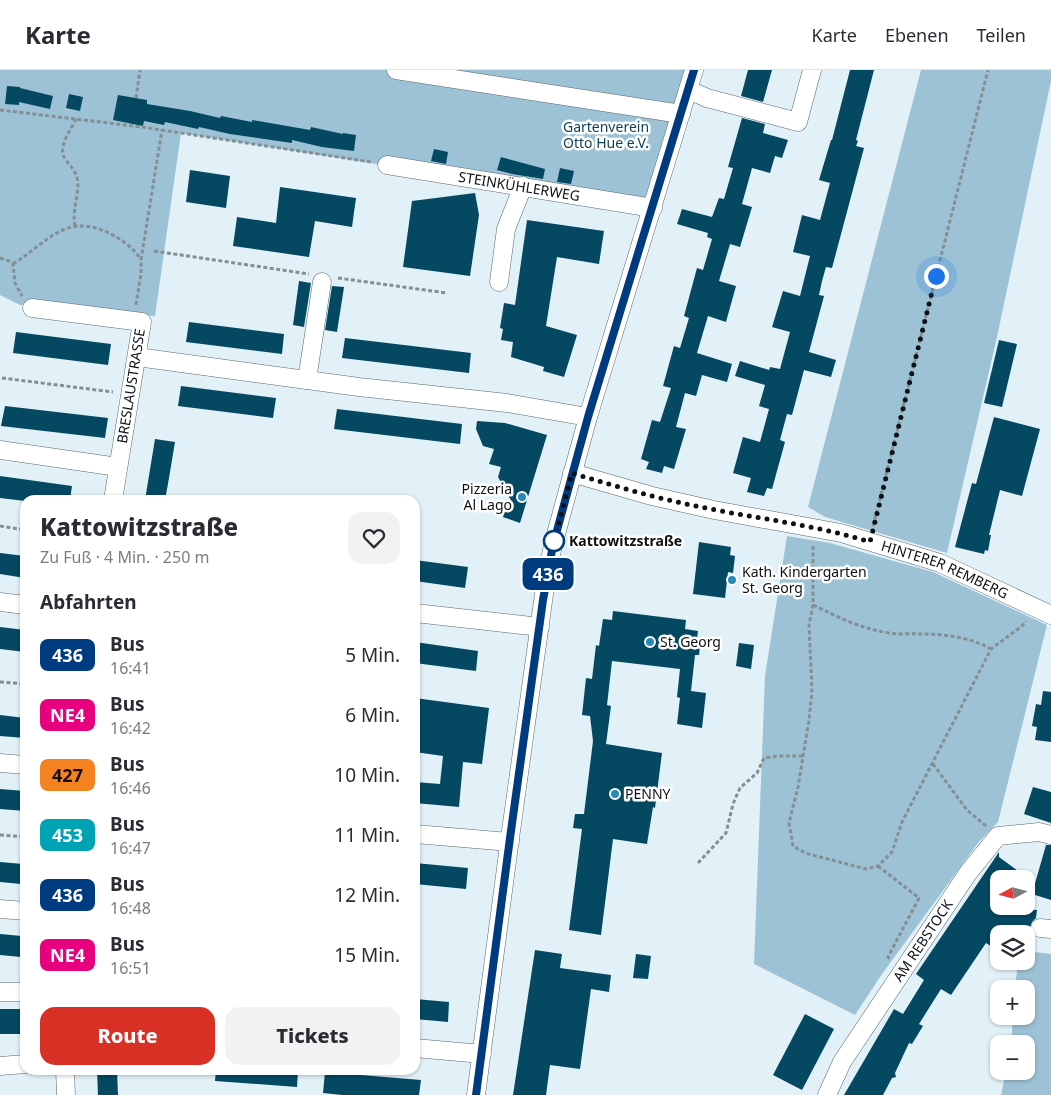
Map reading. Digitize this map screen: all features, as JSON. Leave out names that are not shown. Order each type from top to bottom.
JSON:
[{"type":"street","points":[[396,70],[681,114]]},
{"type":"street","points":[[476,1095],[540,627],[553,545],[588,417],[694,70]]},
{"type":"street","points":[[689,90],[707,98],[798,122],[812,70]]},
{"type":"street","name":"STEINKÜHLERWEG","points":[[387,165],[652,208]]},
{"type":"street","points":[[499,282],[506,229],[523,186]]},
{"type":"street","points":[[307,380],[322,278]]},
{"type":"street","name":"BRESLAUSTRASSE","points":[[32,308],[142,322],[114,495]]},
{"type":"street","points":[[136,357],[307,380],[517,404],[588,417]]},
{"type":"street","points":[[0,450],[118,467]]},
{"type":"street","name":"HINTERER REMBERG","points":[[572,473],[652,496],[714,510],[813,527],[940,562],[1051,615]]},
{"type":"street","points":[[0,602],[20,604]]},
{"type":"street","points":[[420,613],[540,627]]},
{"type":"street","points":[[0,763],[20,765]]},
{"type":"street","points":[[998,836],[1039,832],[1051,835]]},
{"type":"street","points":[[420,834],[510,842]]},
{"type":"street","name":"AM REBSTOCK","points":[[827,1095],[842,1062],[968,873],[998,836]]},
{"type":"street","points":[[0,909],[20,911]]},
{"type":"street","points":[[0,992],[20,992]]},
{"type":"street","points":[[420,1048],[482,1054]]},
{"type":"street","points":[[0,1066],[20,1064]]},
{"type":"street","points":[[65,1075],[66,1095]]},
{"type":"path","points":[[136,98],[140,70]]},
{"type":"path","points":[[870,542],[988,70]]},
{"type":"path","points":[[0,110],[162,130],[387,165]]},
{"type":"path","points":[[75,226],[73,212],[78,179],[66,159],[63,148],[76,119]]},
{"type":"path","points":[[142,322],[135,310],[162,130]]},
{"type":"path","points":[[13,264],[62,229],[75,226],[93,228],[113,235],[137,253],[142,260]]},
{"type":"path","points":[[154,251],[322,278],[447,293]]},
{"type":"path","points":[[0,258],[13,264]]},
{"type":"path","points":[[13,264],[17,290],[32,308]]},
{"type":"path","points":[[2,378],[131,394]]},
{"type":"path","points":[[0,526],[20,529]]},
{"type":"path","points":[[813,527],[813,605],[809,625],[812,691],[798,787],[789,823],[793,846],[805,852],[866,869],[878,866],[892,852],[902,822],[991,649],[1022,626]]},
{"type":"path","points":[[813,605],[856,626],[891,633],[958,637],[980,643],[991,649]]},
{"type":"path","points":[[0,682],[20,684]]},
{"type":"path","points":[[698,863],[726,833],[740,788],[757,774],[764,758],[802,756]]},
{"type":"path","points":[[933,764],[967,810],[998,836]]},
{"type":"path","points":[[0,835],[20,837]]},
{"type":"path","points":[[878,866],[919,898],[896,942]]},
{"type":"green space","name":"Gartenverein Otto Hue e.V.","points":[[0,70],[694,70],[653,208],[181,133],[155,316],[20,305],[0,295]]},
{"type":"green space","points":[[921,70],[1051,70],[1051,81],[997,337],[947,553],[825,517],[808,507]]},
{"type":"green space","points":[[787,536],[830,543],[933,572],[1047,625],[998,822],[978,843],[882,974],[855,1015],[754,964],[765,676]]},
{"type":"green space","points":[[1035,952],[1051,954],[1051,1095],[1001,1095],[1004,1080],[1035,1080],[1035,1035],[1012,1035],[1012,1025],[1035,1025],[1035,980],[1016,980],[1017,970],[1035,970]]},
{"type":"building","points":[[748,70],[772,70],[763,102],[741,96]]},
{"type":"building","points":[[850,70],[874,70],[856,140],[858,141],[856,146],[864,148],[832,268],[826,267],[822,281],[819,295],[824,296],[809,352],[836,360],[831,377],[804,370],[792,415],[787,414],[780,440],[785,442],[772,489],[767,488],[764,496],[747,492],[751,478],[733,473],[743,437],[760,442],[769,409],[759,406],[765,385],[735,376],[740,361],[769,370],[770,367],[780,369],[790,332],[772,327],[783,291],[800,296],[810,256],[793,252],[802,215],[820,220],[830,183],[819,180],[832,140]]},
{"type":"building","points":[[7,86],[20,87],[53,96],[50,109],[19,102],[19,105],[5,104]]},
{"type":"building","points":[[69,94],[83,97],[80,111],[66,108]]},
{"type":"building","points":[[118,95],[147,100],[147,104],[220,118],[221,116],[252,122],[252,120],[310,130],[311,127],[356,135],[354,151],[322,147],[292,140],[292,143],[230,134],[165,122],[164,125],[144,121],[143,126],[113,120]]},
{"type":"building","points":[[742,118],[765,124],[763,133],[788,140],[782,158],[775,156],[770,173],[752,168],[742,204],[752,207],[740,247],[730,244],[719,281],[736,286],[726,322],[708,316],[697,353],[732,364],[727,382],[702,375],[696,396],[685,393],[676,427],[686,429],[674,469],[664,466],[662,473],[646,469],[649,462],[641,459],[652,420],[660,422],[671,388],[663,386],[674,346],[680,348],[689,318],[684,316],[697,268],[703,270],[712,239],[707,237],[708,233],[677,224],[682,209],[712,217],[719,198],[724,199],[733,168],[728,167]]},
{"type":"building","points":[[434,149],[448,152],[446,164],[431,161]]},
{"type":"building","points":[[501,157],[545,169],[543,179],[497,170]]},
{"type":"building","points":[[560,168],[574,171],[571,184],[557,182]]},
{"type":"building","points":[[190,170],[230,176],[226,208],[186,202]]},
{"type":"building","points":[[280,187],[356,198],[352,227],[315,221],[309,257],[233,246],[237,217],[276,223]]},
{"type":"building","points":[[475,193],[479,215],[470,276],[403,267],[412,201]]},
{"type":"building","points":[[527,220],[604,231],[599,264],[557,257],[546,326],[577,335],[564,377],[543,371],[544,367],[511,357],[513,342],[501,340],[503,329],[500,328],[504,303],[515,305]]},
{"type":"building","points":[[299,281],[311,283],[304,327],[293,325]]},
{"type":"building","points":[[332,286],[344,287],[337,332],[325,330]]},
{"type":"building","points":[[189,322],[284,334],[282,354],[186,342]]},
{"type":"building","points":[[16,332],[111,344],[108,365],[13,353]]},
{"type":"building","points":[[345,338],[471,353],[469,373],[342,358]]},
{"type":"building","points":[[999,340],[1017,344],[1002,407],[984,403]]},
{"type":"building","points":[[181,386],[276,398],[273,418],[178,406]]},
{"type":"building","points":[[5,406],[108,418],[105,438],[1,426]]},
{"type":"building","points":[[337,409],[462,424],[460,444],[334,429]]},
{"type":"building","points":[[994,417],[1040,429],[1022,496],[1000,490],[989,535],[991,535],[988,551],[985,550],[984,554],[955,547],[972,483],[976,484]]},
{"type":"building","points":[[477,421],[505,423],[547,435],[520,523],[503,517],[507,503],[513,504],[498,477],[501,467],[489,464],[494,449],[483,446],[476,429]]},
{"type":"building","points":[[155,439],[175,442],[166,495],[146,495]]},
{"type":"building","points":[[0,476],[72,486],[71,495],[20,495],[20,500],[0,498]]},
{"type":"building","points":[[699,542],[731,547],[730,555],[735,556],[733,573],[728,572],[725,598],[693,594]]},
{"type":"building","points":[[0,553],[20,555],[20,577],[0,574]]},
{"type":"building","points":[[420,561],[468,567],[465,588],[420,582]]},
{"type":"building","points":[[613,611],[686,620],[685,629],[698,631],[697,638],[701,638],[699,655],[695,655],[691,691],[706,693],[702,728],[677,724],[680,698],[677,697],[680,669],[612,661],[607,705],[611,706],[606,744],[662,753],[655,808],[653,807],[647,844],[613,839],[601,935],[569,930],[582,829],[573,828],[575,814],[584,814],[593,741],[590,716],[582,715],[586,678],[592,679],[596,645],[599,646],[603,619],[612,620]]},
{"type":"building","points":[[0,627],[20,629],[20,651],[0,649]]},
{"type":"building","points":[[420,643],[478,651],[476,671],[420,664]]},
{"type":"building","points":[[739,643],[754,645],[751,669],[736,666]]},
{"type":"building","points":[[1043,691],[1051,692],[1051,742],[1035,740],[1037,727],[1032,726],[1036,704],[1041,705]]},
{"type":"building","points":[[420,699],[489,708],[482,764],[463,762],[459,807],[420,803],[420,782],[440,784],[443,756],[420,753]]},
{"type":"building","points":[[0,715],[20,717],[20,738],[0,736]]},
{"type":"building","points":[[1033,787],[1051,792],[1051,823],[1024,814]]},
{"type":"building","points":[[0,789],[20,791],[20,811],[0,809]]},
{"type":"building","points":[[1046,845],[1051,845],[1051,900],[1035,895],[1035,884]]},
{"type":"building","points":[[999,852],[999,857],[1017,870],[990,870],[990,915],[1035,915],[1035,910],[1037,910],[1036,918],[1031,925],[990,925],[990,945],[986,943],[951,995],[941,989],[919,1024],[923,1026],[912,1044],[909,1043],[895,1073],[896,1077],[892,1078],[883,1095],[844,1095],[894,1009],[903,1014],[924,980],[916,974]]},
{"type":"building","points":[[0,862],[20,864],[20,884],[0,882]]},
{"type":"building","points":[[420,863],[468,868],[466,889],[420,884]]},
{"type":"building","points":[[0,934],[20,936],[20,957],[0,955]]},
{"type":"building","points":[[535,950],[562,954],[560,968],[611,975],[609,992],[591,989],[580,1069],[550,1065],[546,1095],[513,1095]]},
{"type":"building","points":[[636,954],[651,956],[648,979],[633,978]]},
{"type":"building","points":[[420,999],[449,1002],[448,1022],[420,1019]]},
{"type":"building","points":[[0,1009],[20,1009],[20,1034],[0,1034]]},
{"type":"building","points":[[805,1014],[834,1029],[802,1090],[773,1075]]},
{"type":"building","points":[[97,1075],[117,1075],[118,1095],[98,1095]]},
{"type":"building","points":[[216,1075],[298,1075],[297,1087],[215,1081]]},
{"type":"building","points":[[325,1075],[361,1075],[421,1080],[419,1095],[342,1095],[323,1093]]},
{"type":"bus line","name":"436","points":[[476,1095],[543,600],[553,545],[588,417],[694,70]]},
{"type":"place","name":"Pizzeria Al Lago","points":[[522,497]]},
{"type":"place","name":"Kattowitzstraße","points":[[554,541]]},
{"type":"place","name":"Kath. Kindergarten St. Georg","points":[[732,580]]},
{"type":"place","name":"St. Georg","points":[[650,642]]},
{"type":"place","name":"PENNY","points":[[615,794]]},
{"type":"route","points":[[554,541],[553,545],[572,473],[652,496],[714,510],[813,527],[870,542],[936,276]]}]
